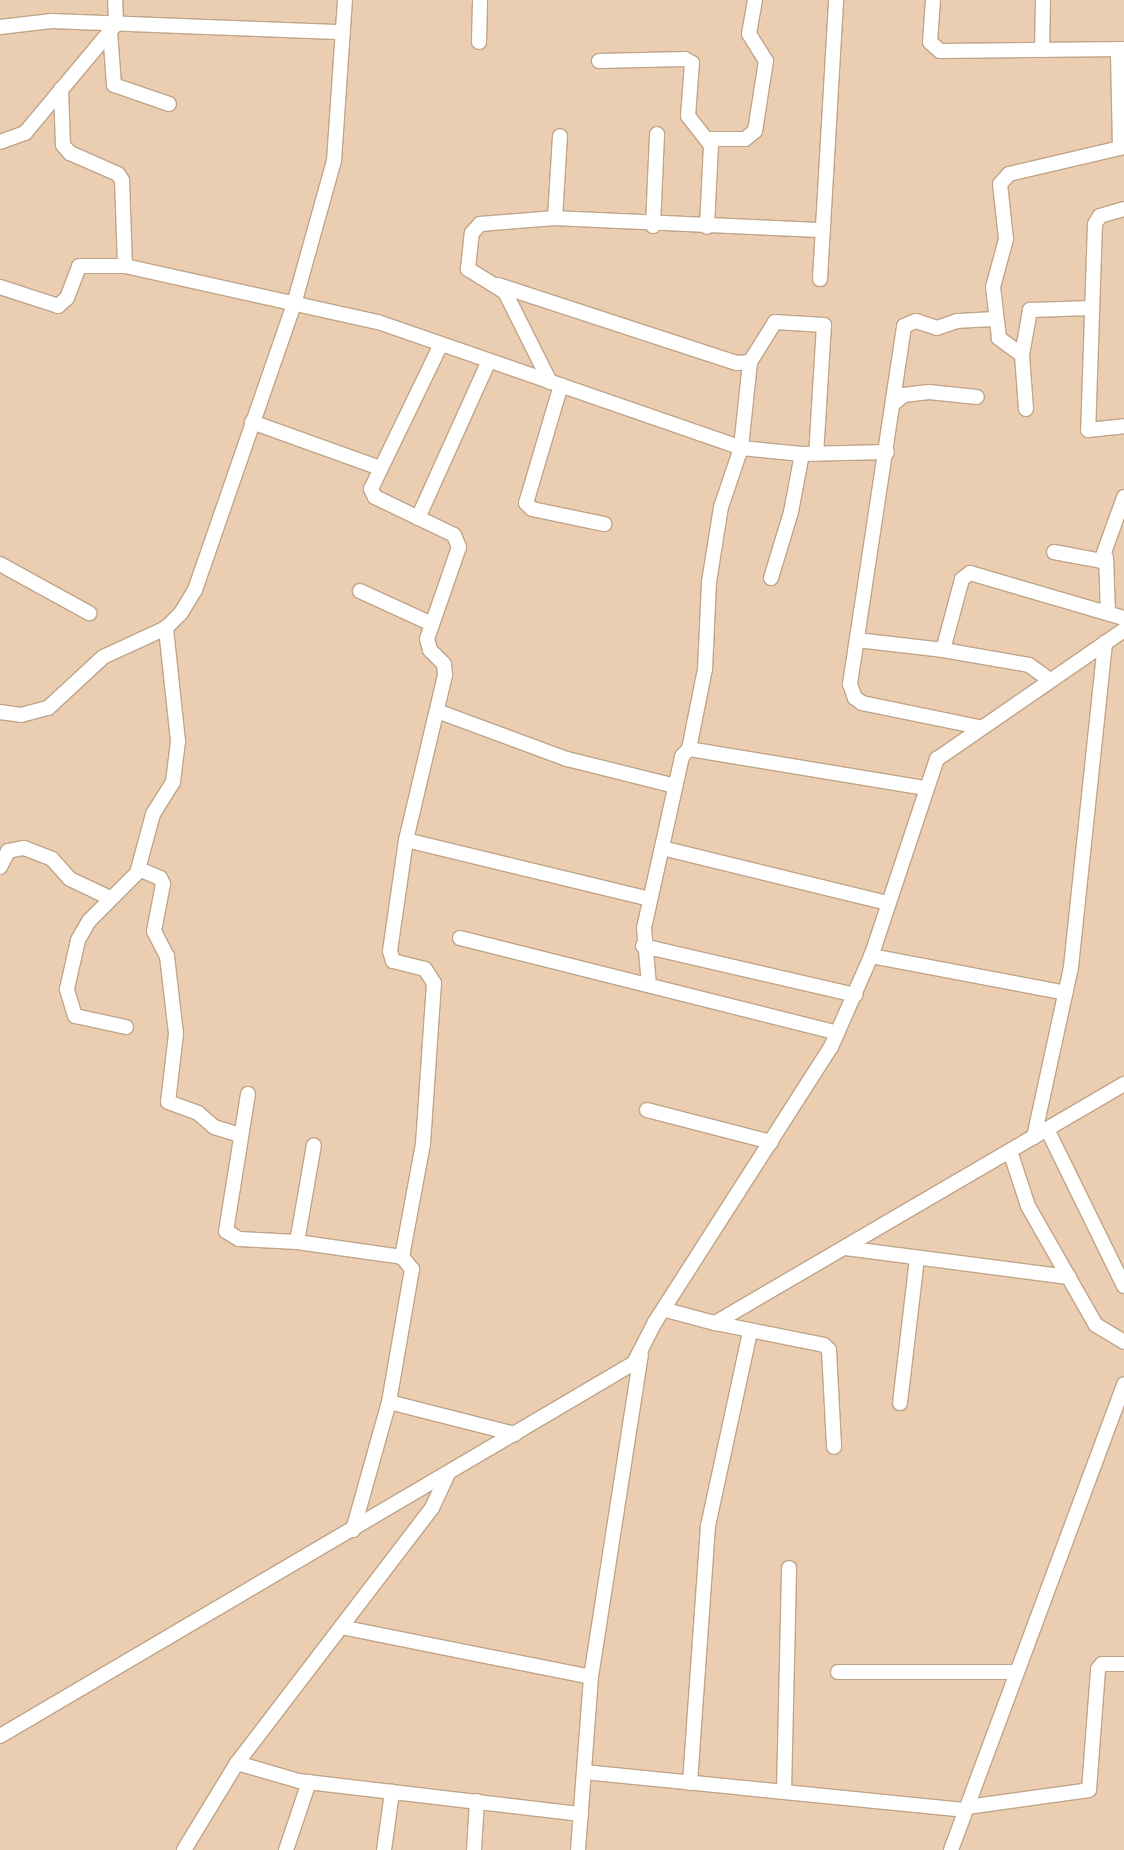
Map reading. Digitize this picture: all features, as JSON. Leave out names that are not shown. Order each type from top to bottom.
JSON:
[{"type":"street","points":[[115,0],[113,27],[114,85],[169,104]]},
{"type":"street","points":[[0,712],[28,715],[48,708],[103,657],[166,628],[181,613],[195,590],[294,304],[334,161],[345,0]]},
{"type":"street","points":[[479,42],[480,0]]},
{"type":"street","points":[[709,139],[745,139],[755,131],[766,61],[749,34],[755,0]]},
{"type":"street","points":[[820,279],[836,0]]},
{"type":"street","points":[[933,0],[930,42],[935,50],[1121,49],[1120,148],[1009,174],[1000,184],[1006,239],[993,288],[996,319],[1003,345],[1022,355]]},
{"type":"street","points":[[1042,0],[1042,50]]},
{"type":"street","points":[[0,27],[36,22],[113,27],[344,32]]},
{"type":"street","points":[[0,142],[25,133],[113,27]]},
{"type":"street","points":[[598,61],[689,60],[693,68],[688,116],[709,139],[707,227]]},
{"type":"street","points":[[61,89],[63,144],[70,153],[118,174],[122,180],[125,266]]},
{"type":"street","points":[[653,226],[657,134]]},
{"type":"street","points":[[554,218],[560,136]]},
{"type":"street","points":[[1124,209],[1100,216],[1095,224],[1088,430],[1124,426]]},
{"type":"street","points":[[750,362],[737,363],[498,285],[468,269],[472,233],[490,221],[554,218],[653,226],[822,230]]},
{"type":"street","points":[[0,287],[58,306],[67,298],[79,266],[125,266],[294,304],[362,317],[741,448],[802,454],[887,452]]},
{"type":"street","points":[[498,285],[556,384],[526,503],[532,509],[604,524]]},
{"type":"street","points":[[1026,408],[1022,355],[1030,310],[1092,308]]},
{"type":"street","points":[[979,728],[855,698],[850,684],[906,324],[916,321],[937,328],[957,321],[996,319]]},
{"type":"street","points":[[649,985],[643,946],[650,899],[682,756],[689,749],[705,669],[709,582],[720,516],[741,448],[750,362],[775,322],[824,324],[816,454]]},
{"type":"street","points":[[353,1530],[389,1402],[413,1276],[402,1257],[423,1144],[434,983],[425,969],[399,964],[390,957],[406,840],[446,669],[428,644],[432,624],[459,542],[372,493],[380,468],[441,344]]},
{"type":"street","points":[[418,518],[489,361]]},
{"type":"street","points":[[894,403],[904,395],[929,392],[977,397]]},
{"type":"street","points":[[252,422],[380,468]]},
{"type":"street","points":[[771,578],[788,523],[802,454]]},
{"type":"street","points":[[1108,613],[1106,557],[1124,497]]},
{"type":"street","points":[[1054,552],[1090,561],[1106,557]]},
{"type":"street","points":[[0,564],[89,613]]},
{"type":"street","points":[[943,650],[962,579],[970,573],[1124,618]]},
{"type":"street","points":[[360,591],[432,624]]},
{"type":"street","points":[[126,1027],[75,1016],[68,1004],[78,940],[110,898],[139,869],[153,814],[173,782],[178,762],[166,628]]},
{"type":"street","points":[[578,1850],[591,1677],[641,1354],[655,1322],[666,1310],[837,1033],[871,956],[925,788],[944,750],[1114,640],[1124,630]]},
{"type":"street","points":[[857,640],[943,650],[1029,665],[1050,680]]},
{"type":"street","points":[[1034,1137],[1066,993],[1114,640]]},
{"type":"street","points":[[437,711],[566,759],[675,786]]},
{"type":"street","points":[[689,749],[925,788]]},
{"type":"street","points":[[406,840],[650,899]]},
{"type":"street","points":[[0,867],[8,851],[24,848],[52,859],[70,879],[110,898]]},
{"type":"street","points":[[662,848],[888,903]]},
{"type":"street","points":[[139,869],[160,878],[163,884],[154,932],[167,956],[176,1034],[168,1102],[198,1113],[214,1127],[241,1135]]},
{"type":"street","points":[[460,938],[837,1033]]},
{"type":"street","points":[[643,946],[855,995]]},
{"type":"street","points":[[871,956],[1066,993]]},
{"type":"street","points":[[715,1323],[1124,1084]]},
{"type":"street","points":[[248,1094],[226,1231],[239,1239],[297,1242],[402,1257]]},
{"type":"street","points":[[647,1110],[770,1142]]},
{"type":"street","points":[[1046,1130],[1124,1286]]},
{"type":"street","points":[[297,1242],[314,1145]]},
{"type":"street","points":[[1010,1151],[1028,1206],[1096,1325],[1124,1342]]},
{"type":"street","points":[[845,1248],[1069,1278]]},
{"type":"street","points":[[900,1403],[917,1258]]},
{"type":"street","points":[[666,1310],[750,1331],[824,1346],[829,1350],[834,1448]]},
{"type":"street","points":[[690,1783],[708,1526],[750,1331]]},
{"type":"street","points":[[0,1736],[623,1372],[641,1354]]},
{"type":"street","points":[[951,1850],[1124,1384]]},
{"type":"street","points":[[389,1402],[515,1434]]},
{"type":"street","points":[[184,1850],[237,1763],[432,1508],[446,1476]]},
{"type":"street","points":[[784,1792],[789,1568]]},
{"type":"street","points":[[341,1626],[591,1677]]},
{"type":"street","points":[[584,1772],[966,1809],[1089,1790],[1098,1670],[1102,1664],[1124,1664]]},
{"type":"street","points":[[838,1672],[1017,1672]]},
{"type":"street","points":[[237,1763],[309,1782],[581,1814]]},
{"type":"street","points":[[286,1850],[309,1782]]},
{"type":"street","points":[[384,1850],[392,1792]]},
{"type":"street","points":[[474,1850],[477,1802]]}]
